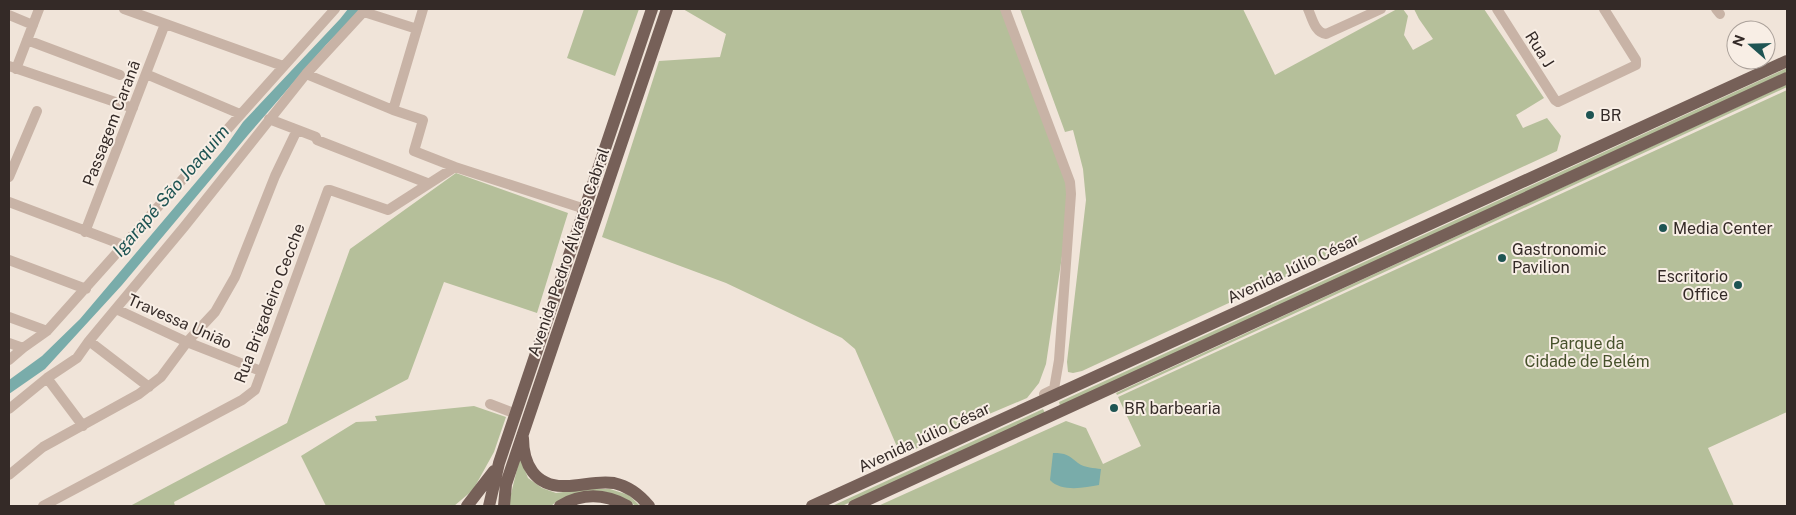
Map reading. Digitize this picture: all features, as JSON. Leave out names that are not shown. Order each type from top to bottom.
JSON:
[{"type":"main road","name":"Avenida Pedro Álvares Cabral","points":[[489,506],[499,463],[652,9]]},
{"type":"main road","name":"Avenida Pedro Álvares Cabral","points":[[504,506],[506,484],[667,9]]},
{"type":"main road","name":"Avenida Júlio César","points":[[812,506],[1787,61]]},
{"type":"main road","name":"Avenida Júlio César","points":[[854,506],[1787,78]]},
{"type":"main road","points":[[523,433],[523,448],[528,463],[535,476],[542,481],[548,484],[564,486],[594,482],[614,483],[634,492],[649,506]]},
{"type":"main road","points":[[467,506],[499,463]]},
{"type":"main road","points":[[560,506],[579,497],[591,496],[606,497],[627,506]]},
{"type":"street","points":[[39,9],[27,40],[12,67],[133,108]]},
{"type":"street","points":[[124,9],[284,66]]},
{"type":"street","points":[[9,360],[47,331],[335,9]]},
{"type":"street","points":[[393,110],[423,9]]},
{"type":"street","points":[[1005,9],[1066,170],[1071,194],[1059,360],[1054,389],[1044,394],[1044,400]]},
{"type":"street","points":[[1308,9],[1319,32],[1326,34],[1381,9]]},
{"type":"street","name":"Rua J","points":[[1497,9],[1555,100],[1560,101],[1634,67],[1636,60],[1604,9]]},
{"type":"street","points":[[9,409],[47,378],[77,358],[89,341],[184,228],[306,74],[365,10],[417,28]]},
{"type":"street","points":[[9,16],[33,25]]},
{"type":"street","name":"Passagem Caranã","points":[[85,232],[165,24]]},
{"type":"street","points":[[27,40],[120,75]]},
{"type":"street","points":[[146,74],[240,114]]},
{"type":"street","points":[[306,74],[393,110],[424,120],[414,152],[584,209]]},
{"type":"street","points":[[9,177],[37,111]]},
{"type":"street","points":[[268,120],[316,137],[317,140],[428,183],[455,167]]},
{"type":"street","points":[[9,475],[43,447],[149,387],[161,377],[187,342],[215,312],[235,277],[275,176],[297,130]]},
{"type":"street","name":"Rua Brigadeiro Cecche","points":[[43,506],[242,400],[255,390],[328,190],[388,210],[428,183]]},
{"type":"street","points":[[9,202],[123,245]]},
{"type":"street","points":[[9,260],[86,289]]},
{"type":"street","name":"Travessa União","points":[[116,309],[187,342],[261,372]]},
{"type":"street","points":[[9,317],[47,331]]},
{"type":"street","points":[[89,341],[149,387]]},
{"type":"street","points":[[9,343],[23,348]]},
{"type":"street","points":[[47,378],[83,426]]},
{"type":"street","points":[[490,404],[516,414]]},
{"type":"green space","points":[[584,9],[639,9],[615,76],[567,58]]},
{"type":"green space","points":[[683,9],[1003,9],[1065,175],[1069,209],[1046,364],[1039,383],[1027,398],[975,420],[901,456],[855,349],[842,338],[726,283],[602,237],[659,61],[720,57],[726,34]]},
{"type":"green space","points":[[1020,9],[1243,9],[1275,75],[1397,9],[1403,9],[1408,16],[1404,35],[1413,50],[1433,39],[1414,9],[1484,9],[1544,98],[1516,115],[1523,128],[1547,118],[1561,136],[1557,151],[1082,371],[1068,372],[1067,362],[1086,200],[1083,169],[1073,130],[1065,132]]},
{"type":"green space","points":[[1787,68],[1787,72],[1060,406],[1059,402]]},
{"type":"green space","points":[[1787,84],[1787,87],[1117,395],[1116,393]]},
{"type":"green space","name":"Parque da Cidade de Belém","points":[[1787,90],[1787,412],[1708,448],[1734,506],[878,506],[1066,421],[1086,428],[1103,464],[1141,446],[1118,397]]},
{"type":"green space","points":[[456,173],[568,213],[537,313],[444,282],[408,379],[174,502],[175,506],[130,506],[287,423],[350,249]]},
{"type":"green space","points":[[474,406],[506,417],[494,452],[473,490],[454,506],[326,506],[301,456],[356,422],[377,421],[375,416]]},
{"type":"green space","points":[[1043,409],[1045,413],[842,506],[832,506]]},
{"type":"green space","points":[[520,457],[528,478],[542,488],[556,493],[586,489],[610,489],[629,495],[640,506],[636,506],[620,496],[556,502],[551,506],[510,506],[509,502]]},
{"type":"water","points":[[348,9],[359,9],[354,17],[326,45],[248,135],[122,285],[45,369],[9,394],[9,380],[42,356],[80,319],[224,149],[243,122]]},
{"type":"water","points":[[1053,453],[1067,455],[1084,466],[1101,469],[1099,485],[1066,488],[1055,484],[1050,480]]},
{"type":"place","name":"BR","points":[[1590,115]]},
{"type":"place","name":"Media Center","points":[[1663,228]]},
{"type":"place","name":"Gastronomic Pavilion","points":[[1502,258]]},
{"type":"place","name":"Escritorio Office","points":[[1738,285]]},
{"type":"place","name":"BR barbearia","points":[[1114,408]]},
{"type":"water label","name":"Igarapé São Joaquim","points":[[171,191]]}]
